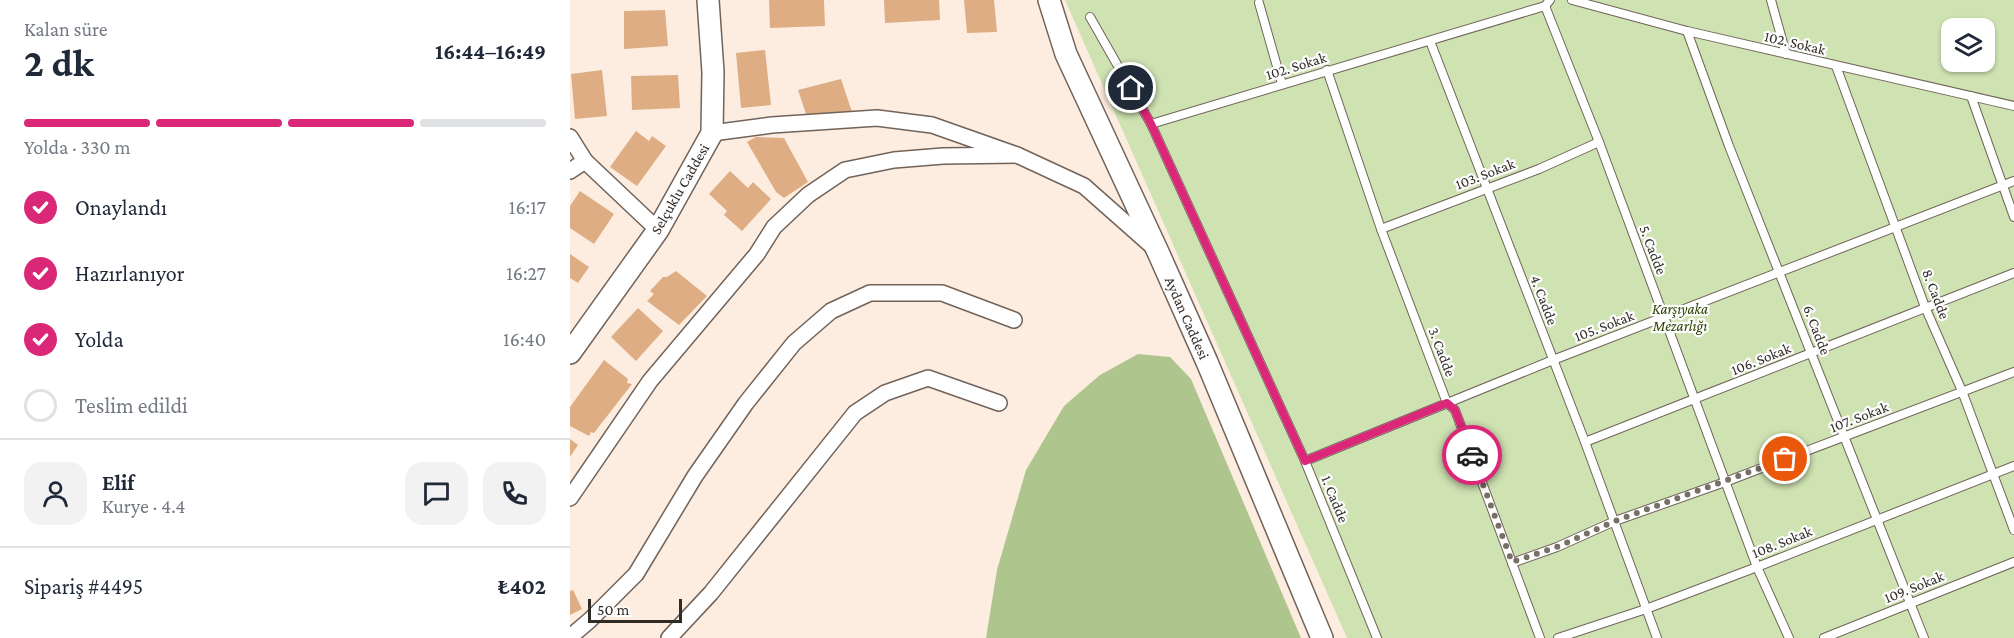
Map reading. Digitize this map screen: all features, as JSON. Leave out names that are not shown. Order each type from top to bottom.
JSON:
[{"type":"street","name":"Selçuklu Caddesi","points":[[570,352],[658,230],[712,133],[713,72],[708,0]]},
{"type":"street","name":"Aydan Caddesi","points":[[1049,0],[1066,54],[1211,372],[1322,638]]},
{"type":"street","points":[[712,133],[772,125],[877,118],[932,125],[1017,155],[1084,186],[1158,252]]},
{"type":"street","points":[[570,137],[585,161],[658,230]]},
{"type":"street","points":[[570,498],[650,381],[757,254],[774,227],[808,195],[845,170],[894,160],[943,156],[1017,155]]},
{"type":"street","points":[[570,171],[585,161]]},
{"type":"street","points":[[570,637],[636,574],[695,476],[746,403],[794,343],[831,310],[870,292],[942,293],[1014,320]]},
{"type":"street","points":[[669,638],[765,528],[809,468],[855,413],[885,393],[928,378],[999,403]]},
{"type":"lane","name":"102. Sokak","points":[[1572,0],[1686,31],[2014,106]]},
{"type":"lane","points":[[1771,0],[1786,54]]},
{"type":"lane","points":[[1259,3],[1282,84]]},
{"type":"lane","name":"102. Sokak","points":[[1151,124],[1430,41],[1547,3]]},
{"type":"lane","name":"5. Cadde","points":[[1547,3],[1757,567],[1789,638]]},
{"type":"lane","name":"1. Cadde","points":[[1090,17],[1151,124],[1305,461],[1377,638]]},
{"type":"lane","name":"6. Cadde","points":[[1686,31],[1924,638]]},
{"type":"lane","name":"4. Cadde","points":[[1430,41],[1585,442],[1657,638]]},
{"type":"lane","name":"8. Cadde","points":[[1836,66],[1925,307],[1962,391],[2014,530]]},
{"type":"lane","name":"3. Cadde","points":[[1327,70],[1381,229],[1447,403],[1455,410],[1540,638]]},
{"type":"lane","points":[[1971,96],[2014,218]]},
{"type":"lane","name":"103. Sokak","points":[[1381,229],[1539,169],[1599,142]]},
{"type":"lane","name":"105. Sokak","points":[[1305,461],[1553,360],[1895,225],[2014,181]]},
{"type":"lane","name":"106. Sokak","points":[[1585,442],[2014,273]]},
{"type":"lane","name":"107. Sokak","points":[[1512,562],[1557,547],[1615,521],[1846,437],[2014,372]]},
{"type":"lane","name":"108. Sokak","points":[[1558,638],[1646,609],[2014,466]]},
{"type":"lane","name":"109. Sokak","points":[[1824,638],[2014,562]]},
{"type":"green space","name":"Karşıyaka Mezarlığı","points":[[1065,0],[2014,0],[2014,638],[1347,638]]},
{"type":"green space","points":[[1138,354],[1170,357],[1191,379],[1301,638],[986,638],[997,570],[1026,470],[1064,406],[1100,375]]},
{"type":"building","points":[[769,0],[824,0],[825,26],[770,28]]},
{"type":"building","points":[[884,0],[939,0],[940,20],[885,23]]},
{"type":"building","points":[[964,0],[994,0],[997,32],[967,33]]},
{"type":"building","points":[[665,10],[668,46],[624,49],[624,11]]},
{"type":"building","points":[[765,50],[771,105],[741,108],[736,53]]},
{"type":"building","points":[[602,70],[607,116],[575,119],[571,74]]},
{"type":"building","points":[[678,75],[680,108],[632,110],[631,76]]},
{"type":"building","points":[[841,79],[852,112],[808,120],[798,90]]},
{"type":"building","points":[[636,131],[649,141],[652,136],[666,146],[637,186],[610,167]]},
{"type":"building","points":[[756,137],[784,138],[808,182],[784,198],[776,192],[747,142]]},
{"type":"building","points":[[730,171],[748,188],[753,182],[771,199],[742,231],[724,215],[727,211],[709,194]]},
{"type":"building","points":[[580,191],[614,214],[594,244],[570,228],[570,206]]},
{"type":"building","points":[[570,254],[589,267],[578,283],[570,278]]},
{"type":"building","points":[[676,271],[707,296],[679,325],[647,301],[654,294],[650,291],[663,277]]},
{"type":"building","points":[[638,308],[663,331],[636,361],[611,337]]},
{"type":"building","points":[[604,360],[628,379],[627,383],[632,384],[594,433],[591,432],[589,436],[570,426],[570,407]]},
{"type":"building","points":[[570,439],[578,445],[570,457]]},
{"type":"building","points":[[573,590],[582,609],[570,615],[570,591]]},
{"type":"way so far","points":[[1472,455],[1512,562],[1557,547],[1615,521],[1785,459]]},
{"type":"route","points":[[1131,88],[1151,124],[1305,461],[1447,403],[1455,410],[1472,455]]}]
